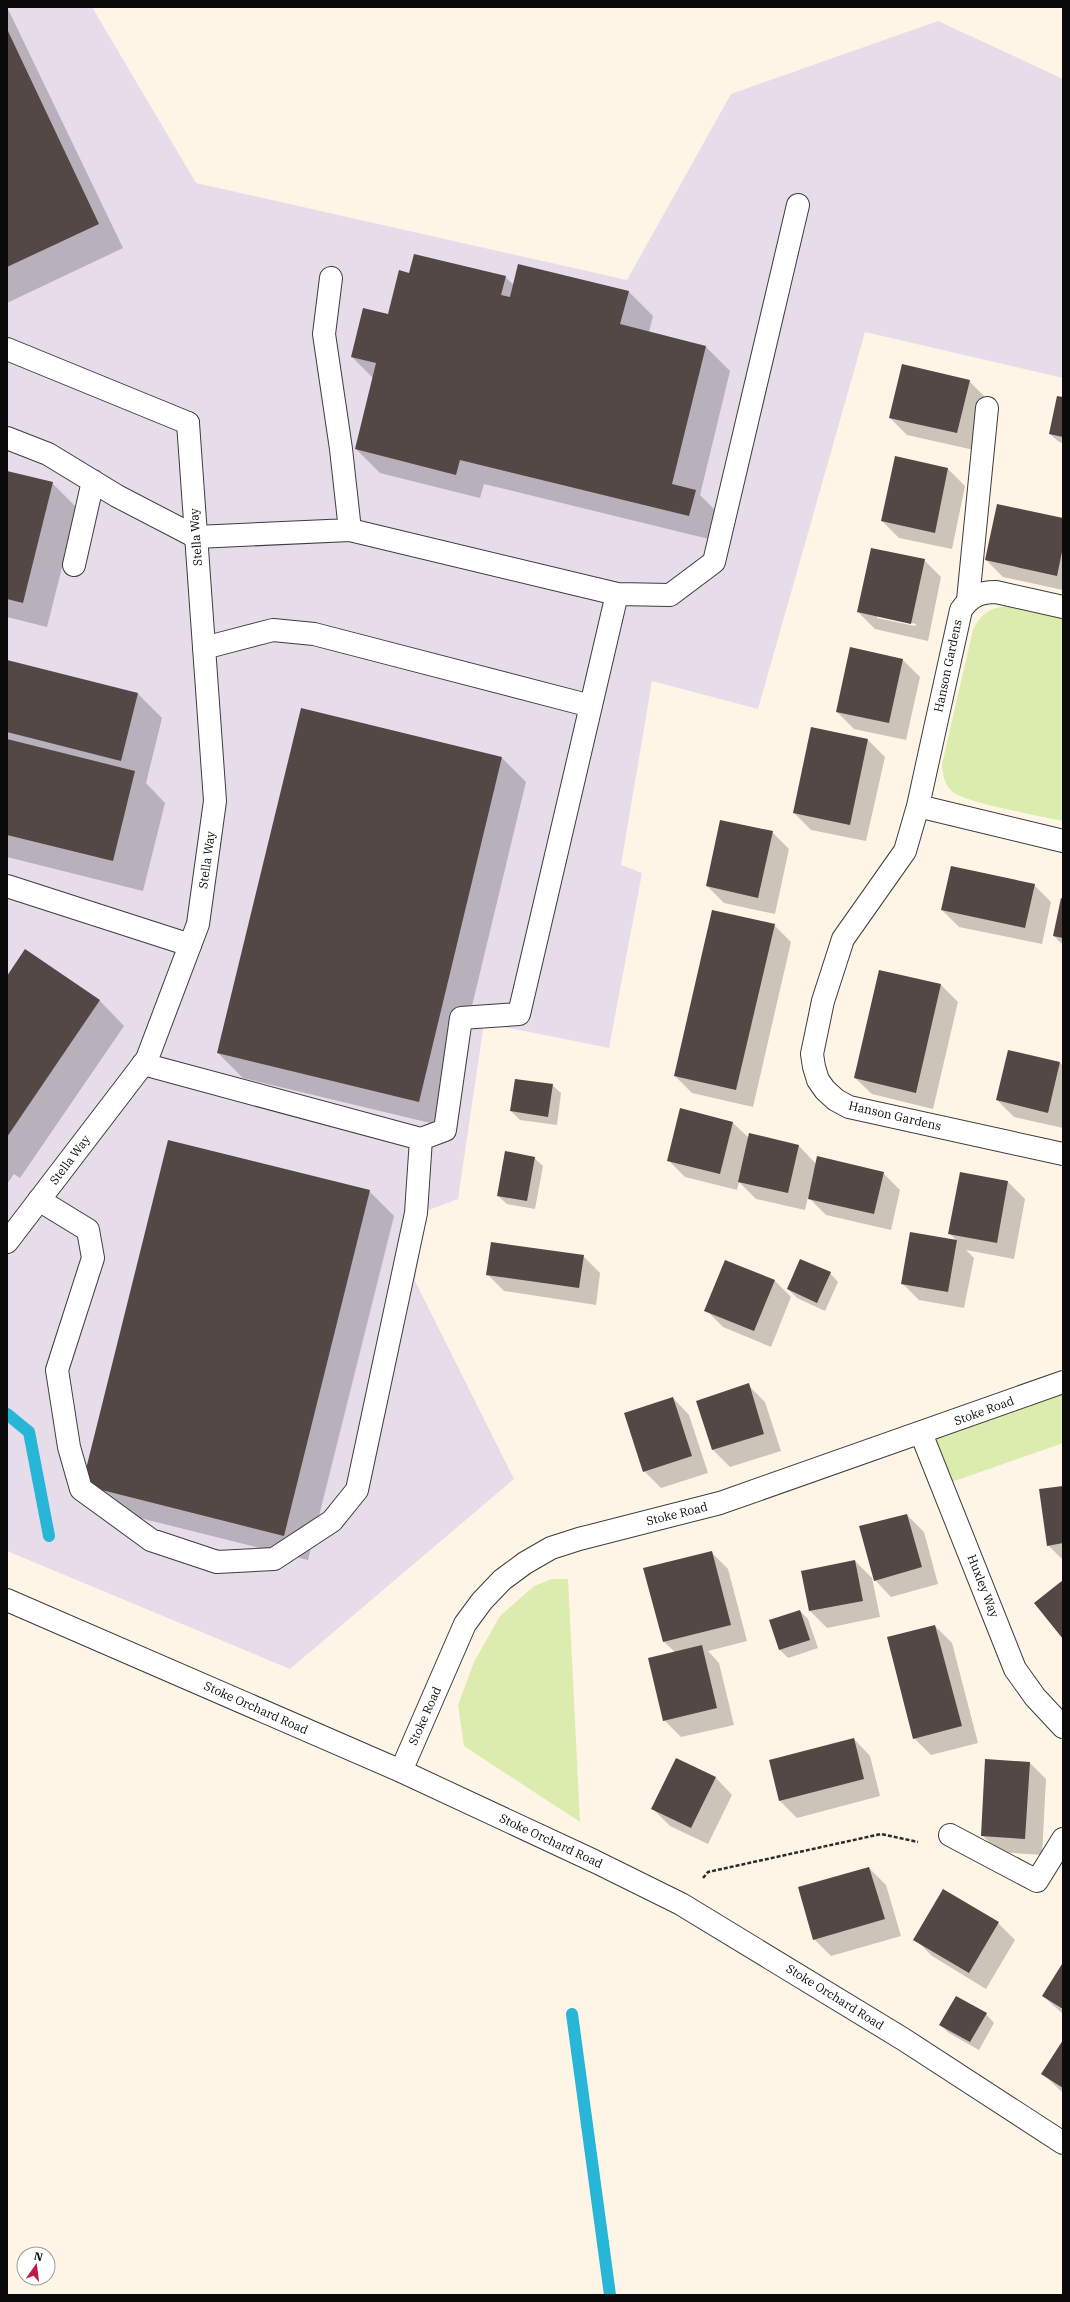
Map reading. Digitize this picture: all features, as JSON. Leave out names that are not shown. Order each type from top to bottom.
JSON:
[{"type":"street","points":[[7,438],[48,454],[150,515],[196,537],[350,530],[616,594],[670,595],[714,562],[798,205]]},
{"type":"street","points":[[331,278],[324,334],[341,449],[350,530]]},
{"type":"street","name":"Stella Way","points":[[7,349],[188,423],[215,800],[198,924],[147,1059],[7,1242]]},
{"type":"street","points":[[968,600],[987,408]]},
{"type":"street","points":[[74,565],[93,481]]},
{"type":"street","points":[[968,600],[976,595],[996,592],[1063,607]]},
{"type":"street","points":[[143,1064],[421,1139],[445,1130],[461,1018],[519,1014],[616,594]]},
{"type":"street","name":"Hanson Gardens","points":[[968,600],[960,610],[957,621],[918,806],[905,851],[843,938],[823,1001],[812,1054],[818,1080],[825,1090],[836,1100],[849,1107],[1063,1154]]},
{"type":"street","points":[[204,648],[273,630],[314,634],[591,706]]},
{"type":"street","points":[[918,806],[1063,841]]},
{"type":"street","points":[[9,891],[190,945]]},
{"type":"street","points":[[39,1200],[88,1230],[93,1258],[57,1370],[69,1447],[81,1489],[152,1540],[217,1562],[274,1558],[332,1521],[357,1490],[416,1213],[421,1139]]},
{"type":"street","name":"Stoke Road","points":[[401,1771],[465,1624],[482,1601],[502,1580],[525,1563],[551,1548],[579,1539],[720,1503],[1063,1382]]},
{"type":"street","name":"Huxley Way","points":[[921,1433],[1015,1669],[1035,1697],[1063,1727]]},
{"type":"street","name":"Stoke Orchard Road","points":[[7,1600],[401,1771],[586,1857],[681,1904],[903,2039],[1063,2143]]},
{"type":"street","points":[[950,1835],[1037,1881],[1063,1839]]},
{"type":"path","points":[[681,1904],[708,1872],[881,1834],[916,1843],[950,1835]]},
{"type":"shaded area","points":[[7,7],[92,7],[196,183],[627,280],[731,94],[938,21],[1063,79],[1063,378],[865,332],[758,709],[652,681],[621,865],[642,873],[609,1048],[484,1023],[458,1199],[426,1211],[415,1281],[514,1479],[290,1669],[7,1551]]},
{"type":"green space","points":[[1010,606],[1063,619],[1063,821],[988,805],[961,796],[950,789],[944,776],[942,764],[973,630],[979,619],[987,612],[997,608]]},
{"type":"green space","points":[[1063,1382],[1063,1443],[943,1485],[921,1433]]},
{"type":"green space","points":[[552,1579],[568,1579],[580,1822],[464,1746],[458,1705],[474,1662],[500,1616],[534,1586]]},
{"type":"building","points":[[7,29],[99,224],[7,267]]},
{"type":"building","points":[[414,254],[506,276],[501,295],[510,297],[518,264],[629,291],[620,324],[706,346],[672,484],[696,490],[689,516],[460,460],[456,475],[355,449],[376,363],[351,357],[363,308],[388,314],[399,270],[409,273]]},
{"type":"building","points":[[902,364],[970,380],[957,433],[889,418]]},
{"type":"building","points":[[1057,396],[1063,397],[1063,437],[1049,434]]},
{"type":"building","points":[[895,456],[948,468],[935,533],[881,521]]},
{"type":"building","points":[[7,471],[53,482],[23,603],[7,599]]},
{"type":"building","points":[[997,504],[1063,518],[1063,547],[1057,576],[985,560]]},
{"type":"building","points":[[871,548],[925,559],[911,624],[857,612]]},
{"type":"building","points":[[850,647],[903,659],[889,723],[836,712]]},
{"type":"building","points":[[7,660],[138,693],[121,761],[7,732]]},
{"type":"building","points":[[301,708],[502,757],[419,1102],[217,1053]]},
{"type":"building","points":[[811,727],[868,739],[850,825],[793,813]]},
{"type":"building","points":[[7,739],[135,771],[113,861],[7,835]]},
{"type":"building","points":[[720,820],[773,831],[758,898],[706,886]]},
{"type":"building","points":[[951,866],[1035,884],[1025,928],[941,910]]},
{"type":"building","points":[[1061,898],[1063,899],[1063,938],[1053,936]]},
{"type":"building","points":[[712,910],[775,924],[736,1090],[674,1076]]},
{"type":"building","points":[[25,949],[100,1000],[7,1137],[7,976]]},
{"type":"building","points":[[879,970],[941,984],[916,1093],[854,1078]]},
{"type":"building","points":[[1008,1050],[1060,1062],[1048,1113],[996,1100]]},
{"type":"building","points":[[515,1079],[553,1084],[548,1117],[510,1111]]},
{"type":"building","points":[[680,1108],[733,1122],[720,1174],[667,1161]]},
{"type":"building","points":[[749,1133],[799,1145],[788,1193],[738,1182]]},
{"type":"building","points":[[168,1140],[370,1190],[284,1536],[82,1485]]},
{"type":"building","points":[[505,1151],[535,1157],[527,1201],[497,1196]]},
{"type":"building","points":[[817,1156],[884,1172],[874,1214],[808,1199]]},
{"type":"building","points":[[960,1172],[1008,1181],[997,1243],[948,1234]]},
{"type":"building","points":[[910,1232],[957,1240],[948,1292],[901,1284]]},
{"type":"building","points":[[491,1242],[584,1255],[579,1288],[486,1275]]},
{"type":"building","points":[[800,1259],[831,1272],[817,1303],[787,1289]]},
{"type":"building","points":[[725,1260],[775,1280],[754,1331],[704,1311]]},
{"type":"building","points":[[749,1383],[764,1434],[712,1450],[696,1401]]},
{"type":"building","points":[[673,1397],[692,1456],[643,1472],[624,1413]]},
{"type":"building","points":[[1063,1486],[1063,1543],[1047,1546],[1039,1489]]},
{"type":"building","points":[[907,1514],[922,1567],[874,1581],[859,1526]]},
{"type":"building","points":[[712,1551],[731,1625],[663,1642],[643,1568]]},
{"type":"building","points":[[855,1560],[863,1601],[809,1611],[801,1571]]},
{"type":"building","points":[[1063,1580],[1063,1639],[1034,1603]]},
{"type":"building","points":[[800,1610],[810,1640],[779,1650],[769,1620]]},
{"type":"building","points":[[935,1625],[962,1726],[913,1739],[887,1637]]},
{"type":"building","points":[[702,1645],[717,1708],[663,1721],[648,1658]]},
{"type":"building","points":[[854,1738],[864,1779],[779,1801],[769,1760]]},
{"type":"building","points":[[676,1758],[716,1777],[691,1828],[651,1809]]},
{"type":"building","points":[[985,1759],[1030,1762],[1025,1839],[981,1836]]},
{"type":"building","points":[[869,1867],[885,1919],[813,1940],[798,1887]]},
{"type":"building","points":[[943,1889],[999,1922],[969,1973],[913,1940]]},
{"type":"building","points":[[1062,1964],[1063,1965],[1063,2009],[1042,1996]]},
{"type":"building","points":[[956,1996],[987,2013],[970,2042],[939,2025]]},
{"type":"building","points":[[1063,2040],[1063,2088],[1041,2074]]},
{"type":"waterway","points":[[7,1414],[29,1432],[49,1536]]},
{"type":"waterway","points":[[572,2014],[610,2295]]}]
